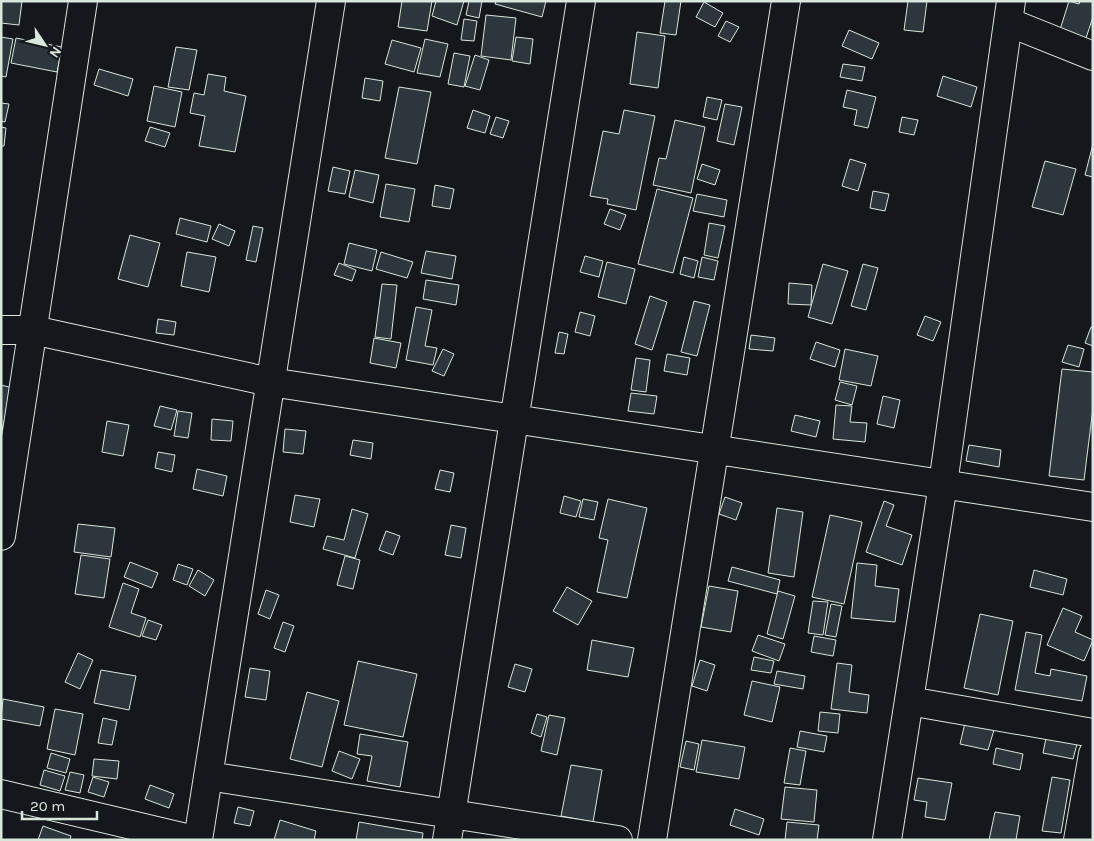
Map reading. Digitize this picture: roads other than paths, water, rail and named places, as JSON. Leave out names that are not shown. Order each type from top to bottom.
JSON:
[{"type":"street","points":[[1,536],[83,1]]},
{"type":"street","points":[[1,794],[197,840],[331,1]]},
{"type":"street","points":[[447,840],[581,1]]},
{"type":"street","points":[[652,840],[786,1]]},
{"type":"street","points":[[888,840],[943,484],[1010,12],[1093,56]]},
{"type":"street","points":[[1,330],[33,330],[270,382],[1093,507]]},
{"type":"street","points":[[909,701],[1093,733]]},
{"type":"street","points":[[1078,840],[1093,754]]},
{"type":"street","points":[[208,776],[618,840]]}]
